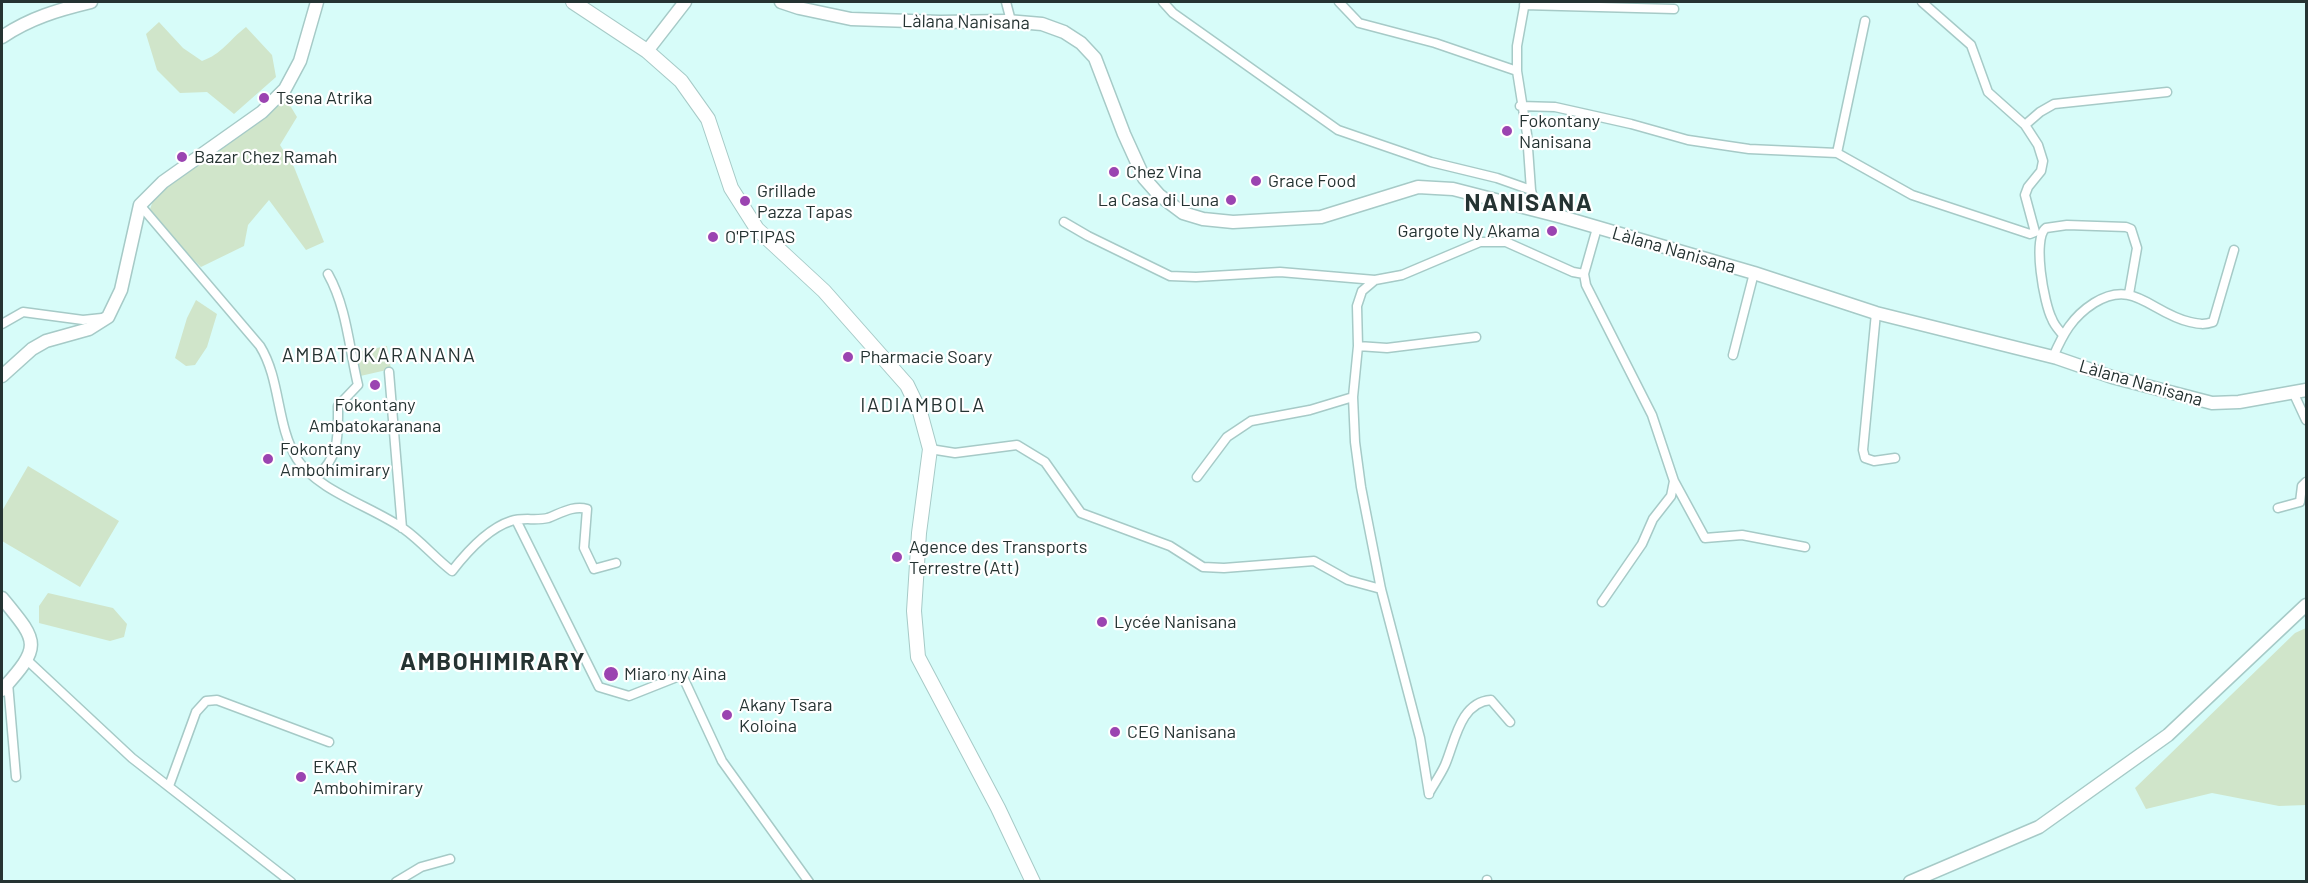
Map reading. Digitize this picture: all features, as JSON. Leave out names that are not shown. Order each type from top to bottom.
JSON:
[{"type":"main road","points":[[573,2],[647,51],[681,81],[708,119],[731,188],[757,229],[824,291],[907,385],[920,412],[930,449],[919,533],[915,600],[918,657],[998,808],[1033,882]]},
{"type":"street","points":[[2,37],[22,23],[45,14],[91,2]]},
{"type":"street","points":[[2,376],[39,345],[60,336],[89,329],[108,317],[121,290],[140,205],[163,182],[262,112],[285,89],[300,61],[317,2]]},
{"type":"street","points":[[647,51],[685,2]]},
{"type":"street","name":"Làlana Nanisana","points":[[781,2],[851,19],[1011,21],[1042,24],[1065,32],[1081,43],[1095,58],[1124,134],[1144,178],[1159,195],[1183,213],[1203,219],[1233,222],[1321,217],[1418,188],[1453,189],[1536,210],[1754,273],[1876,313],[2053,357],[2112,377],[2212,403],[2239,402],[2307,390]]},
{"type":"street","points":[[1006,2],[1011,21]]},
{"type":"street","points":[[1163,2],[1173,13],[1338,130],[1431,162],[1497,178],[1531,190]]},
{"type":"street","points":[[1339,2],[1359,23],[1435,43],[1517,71]]},
{"type":"street","points":[[1520,106],[1555,108],[1698,142],[1749,149],[1837,153],[1912,195],[2030,234],[2035,232],[2026,190],[2041,171],[2043,161],[2038,145],[2025,125],[1988,92],[1971,45],[1923,2]]},
{"type":"street","points":[[1536,210],[1531,190],[1527,134],[1520,106],[1517,71],[1517,46],[1524,3],[1674,9]]},
{"type":"street","points":[[1837,153],[1865,21]]},
{"type":"street","points":[[2025,125],[2054,104],[2167,92]]},
{"type":"street","points":[[140,205],[260,346],[270,369],[282,418],[296,456],[316,478],[402,528],[452,571],[491,533],[516,520],[545,519],[578,506],[587,509],[584,548],[594,569],[616,563]]},
{"type":"street","points":[[1064,222],[1170,276],[1196,277],[1280,272],[1375,280],[1402,275],[1480,242],[1506,242],[1573,272],[1584,274]]},
{"type":"street","points":[[2063,334],[2052,319],[2046,303],[2039,240],[2046,228],[2067,225],[2131,229],[2137,248],[2129,294]]},
{"type":"street","points":[[1597,228],[1584,274],[1591,297],[1652,415],[1674,481],[1705,538],[1742,535],[1805,547]]},
{"type":"street","points":[[2053,357],[2071,321],[2108,294],[2129,294],[2172,318],[2203,325],[2210,324],[2216,314],[2234,250]]},
{"type":"street","points":[[1733,355],[1754,273]]},
{"type":"street","points":[[316,478],[330,465],[338,441],[338,406],[358,385],[345,318],[337,290],[328,274]]},
{"type":"street","points":[[1375,280],[1362,291],[1357,306],[1358,346],[1353,397],[1361,487],[1381,589],[1420,738],[1429,794],[1445,766],[1467,712],[1481,700],[1491,700],[1510,722]]},
{"type":"street","points":[[2,324],[23,312],[83,320],[108,317]]},
{"type":"street","points":[[1876,313],[1863,450],[1865,458],[1874,461],[1895,458]]},
{"type":"street","points":[[1358,346],[1388,348],[1476,337]]},
{"type":"street","points":[[389,372],[402,528]]},
{"type":"street","points":[[2293,392],[2307,420]]},
{"type":"street","points":[[1197,477],[1227,437],[1251,421],[1310,410],[1353,397]]},
{"type":"street","points":[[930,449],[955,453],[1017,445],[1045,462],[1081,513],[1170,546],[1203,567],[1314,561],[1348,580],[1381,589]]},
{"type":"street","points":[[1602,602],[1642,544],[1653,519],[1671,496],[1674,481]]},
{"type":"street","points":[[2278,508],[2300,502],[2302,486],[2307,482]]},
{"type":"street","points":[[516,520],[599,687],[629,696],[682,675],[722,761],[809,882]]},
{"type":"street","points":[[2,598],[29,631],[32,647],[27,660],[5,687],[15,777]]},
{"type":"street","points":[[1910,882],[2028,832],[2048,821],[2168,735],[2307,605]]},
{"type":"street","points":[[27,660],[116,744],[291,882]]},
{"type":"street","points":[[169,786],[196,712],[206,701],[217,700],[329,742]]},
{"type":"street","points":[[400,881],[421,867],[450,859]]},
{"type":"green space","points":[[159,22],[183,48],[202,61],[220,51],[246,27],[272,55],[276,77],[234,114],[207,92],[180,93],[157,70],[146,34]]},
{"type":"green space","points":[[285,97],[297,117],[280,145],[294,167],[324,242],[306,250],[269,200],[248,225],[244,246],[201,267],[162,230],[149,212],[156,192]]},
{"type":"green space","points":[[196,300],[217,314],[207,347],[195,365],[186,366],[175,358],[187,318]]},
{"type":"green space","points":[[387,346],[391,369],[356,377],[351,353]]},
{"type":"green space","points":[[28,466],[119,521],[80,587],[2,541],[2,511]]},
{"type":"green space","points":[[48,593],[113,608],[127,624],[124,637],[110,641],[39,623],[39,606]]},
{"type":"green space","points":[[2306,628],[2306,805],[2279,806],[2212,793],[2146,809],[2135,788],[2295,633]]},
{"type":"place","name":"Tsena Atrika","points":[[264,98]]},
{"type":"place","name":"Fokontany Nanisana","points":[[1507,131]]},
{"type":"place","name":"Bazar Chez Ramah","points":[[182,157]]},
{"type":"place","name":"Chez Vina","points":[[1114,172]]},
{"type":"place","name":"Grace Food","points":[[1256,181]]},
{"type":"place","name":"La Casa di Luna","points":[[1231,200]]},
{"type":"place","name":"Grillade Pazza Tapas","points":[[745,201]]},
{"type":"place","name":"Gargote Ny Akama","points":[[1552,231]]},
{"type":"place","name":"O'PTIPAS","points":[[713,237]]},
{"type":"place","name":"Pharmacie Soary","points":[[848,357]]},
{"type":"place","name":"Fokontany Ambatokaranana","points":[[375,385]]},
{"type":"place","name":"Fokontany Ambohimirary","points":[[268,459]]},
{"type":"place","name":"Agence des Transports Terrestre (Att)","points":[[897,557]]},
{"type":"place","name":"Lycée Nanisana","points":[[1102,622]]},
{"type":"place","name":"Miaro ny Aina","points":[[611,674]]},
{"type":"place","name":"Akany Tsara Koloina","points":[[727,715]]},
{"type":"place","name":"CEG Nanisana","points":[[1115,732]]},
{"type":"place","name":"EKAR Ambohimirary","points":[[301,777]]},
{"type":"district","name":"NANISANA","points":[[1529,203]]},
{"type":"district","name":"AMBATOKARANANA","points":[[379,355]]},
{"type":"district","name":"IADIAMBOLA","points":[[923,405]]},
{"type":"district","name":"AMBOHIMIRARY","points":[[493,662]]}]
